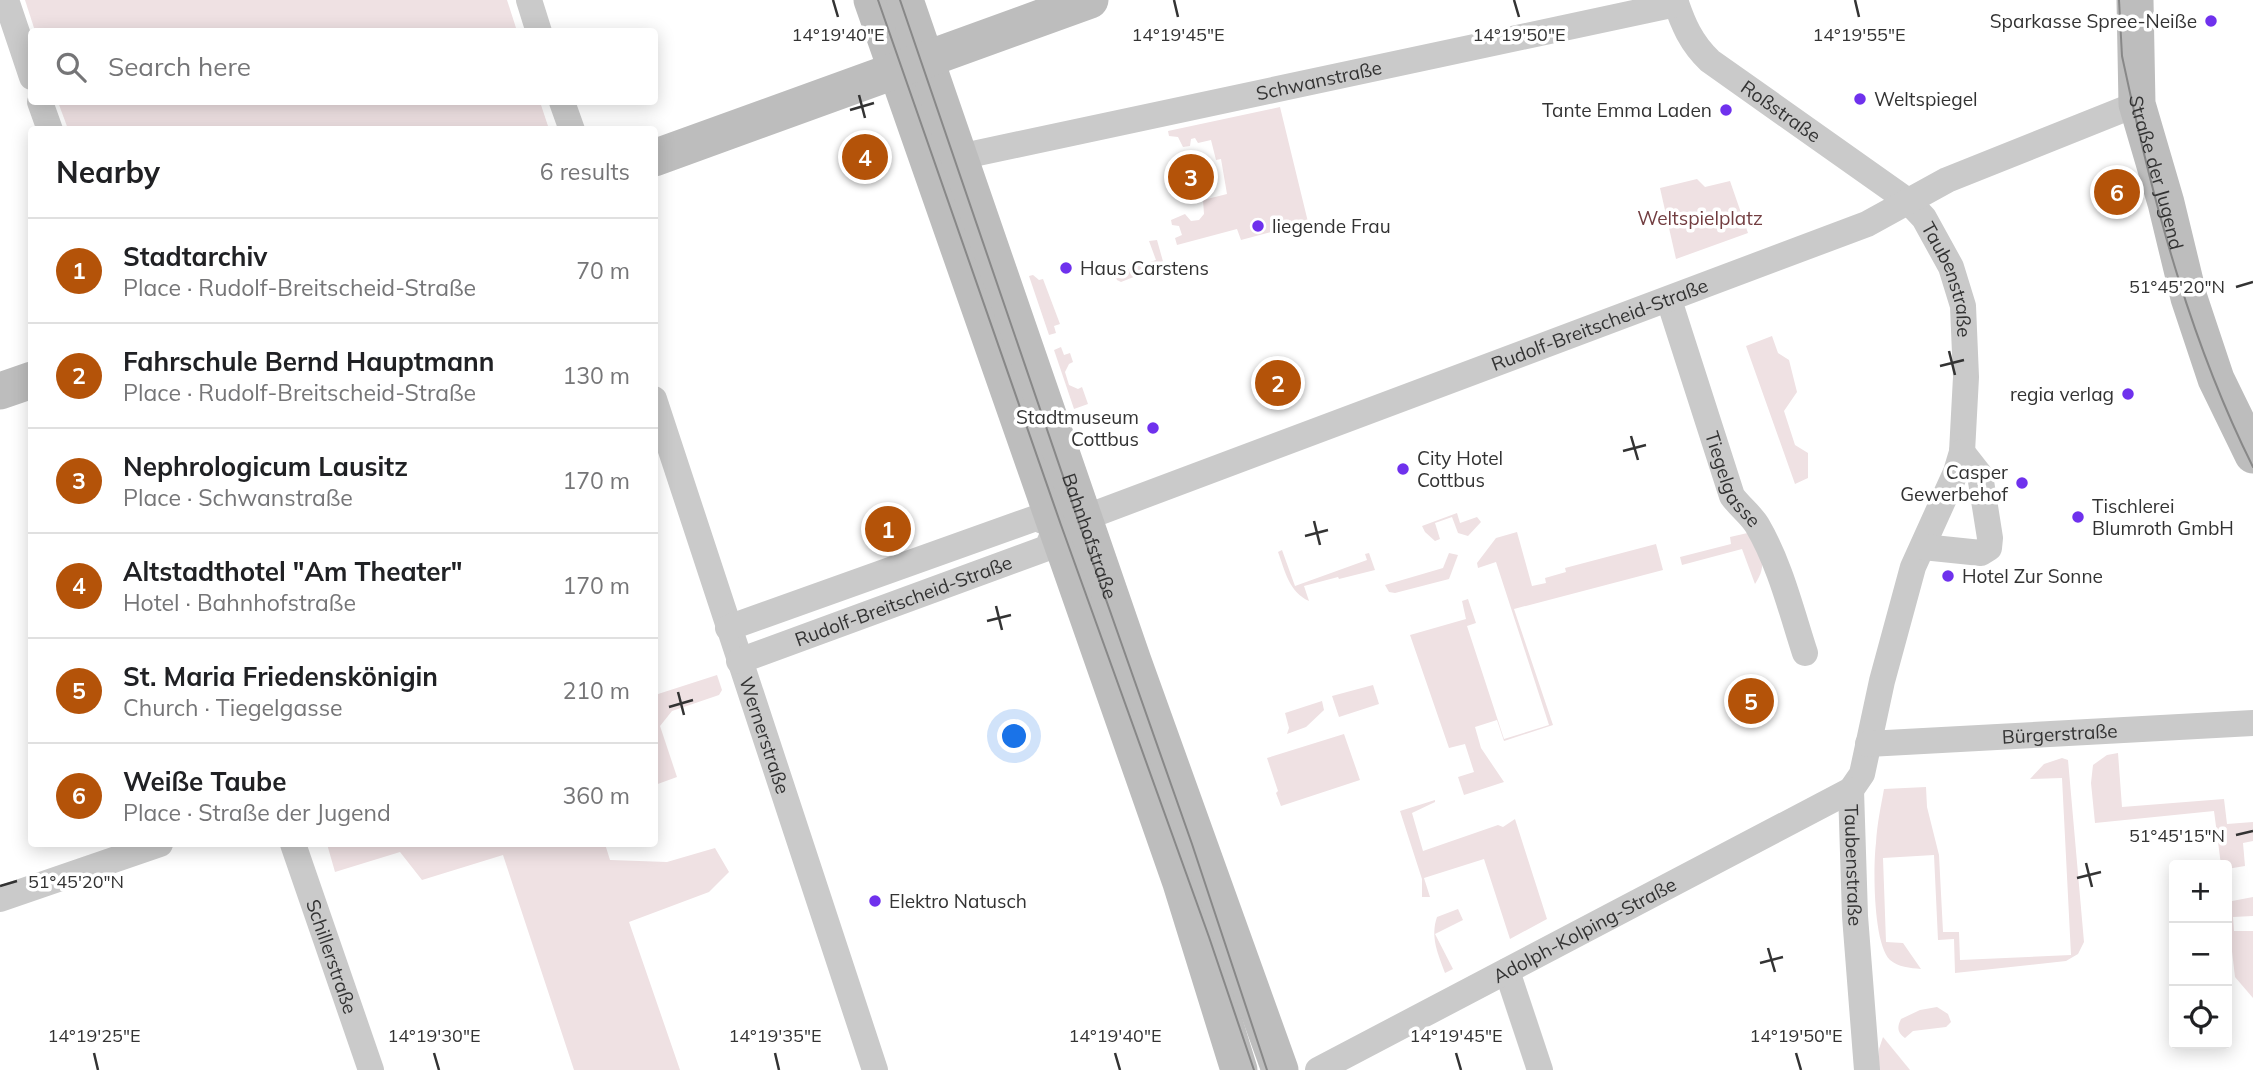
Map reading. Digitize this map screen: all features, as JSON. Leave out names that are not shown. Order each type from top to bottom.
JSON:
[{"type":"street","points":[[5,0],[28,66]]},
{"type":"street","points":[[529,0],[538,28]]},
{"type":"street","name":"Bahnhofstraße","points":[[872,0],[911,64],[959,158],[1239,1070]]},
{"type":"street","name":"Bahnhofstraße","points":[[905,0],[911,64],[1070,522],[1280,1070]]},
{"type":"street","points":[[658,157],[1090,0]]},
{"type":"street","name":"Straße der Jugend","points":[[2135,0],[2137,103],[2166,203],[2189,298],[2216,379],[2253,456]]},
{"type":"street","name":"Schwanstraße","points":[[959,158],[1676,2]]},
{"type":"street","name":"Roßstraße","points":[[1676,2],[1685,28],[1696,47],[1710,61],[1909,201]]},
{"type":"street","name":"Rudolf-Breitscheid-Straße","points":[[739,661],[1046,548],[1070,522],[1867,224],[1947,180],[2137,103]]},
{"type":"street","points":[[41,105],[49,126]]},
{"type":"street","points":[[563,105],[571,126]]},
{"type":"street","name":"Taubenstraße","points":[[1867,1070],[1856,916],[1851,790],[1862,774],[1913,567],[1956,472],[1962,452],[1966,377],[1962,306],[1951,267],[1924,218],[1909,201]]},
{"type":"street","name":"Tiegelgasse","points":[[1668,300],[1732,496],[1756,523],[1782,582],[1805,653]]},
{"type":"street","points":[[0,391],[28,381]]},
{"type":"street","name":"Wernerstraße","points":[[658,411],[874,1070]]},
{"type":"street","points":[[1923,547],[1981,553],[1989,548],[1990,538],[1980,475],[1962,452]]},
{"type":"street","name":"Rudolf-Breitscheid-Straße","points":[[728,628],[1036,518],[1070,522]]},
{"type":"street","name":"Bürgerstraße","points":[[1868,744],[2253,723]]},
{"type":"street","name":"Adolph-Kolping-Straße","points":[[1318,1070],[1851,790]]},
{"type":"street","points":[[0,899],[151,847]]},
{"type":"street","name":"Schillerstraße","points":[[294,847],[371,1070]]},
{"type":"street","points":[[1507,971],[1541,1070]]},
{"type":"green space","points":[[25,0],[507,0],[516,28],[34,28]]},
{"type":"green space","points":[[59,105],[541,105],[548,126],[67,126]]},
{"type":"green space","points":[[1280,107],[1308,222],[1241,240],[1237,229],[1177,245],[1175,238],[1182,235],[1179,226],[1172,225],[1171,220],[1185,214],[1191,221],[1199,220],[1204,214],[1203,200],[1227,194],[1221,159],[1216,160],[1211,140],[1198,143],[1195,138],[1191,139],[1190,146],[1183,147],[1178,137],[1169,136],[1168,131]]},
{"type":"green space","name":"Weltspielplatz","points":[[1697,179],[1705,187],[1730,181],[1748,233],[1676,259],[1660,188]]},
{"type":"green space","points":[[1157,240],[1164,265],[1121,282],[1117,280],[1114,274],[1156,260],[1149,241]]},
{"type":"green space","points":[[1033,275],[1039,280],[1043,279],[1060,324],[1054,326],[1056,333],[1049,335],[1029,276]]},
{"type":"green space","points":[[1772,336],[1778,353],[1789,360],[1797,392],[1784,411],[1795,445],[1808,453],[1808,478],[1795,484],[1746,346]]},
{"type":"green space","points":[[1061,347],[1064,355],[1070,353],[1073,362],[1065,372],[1069,385],[1078,389],[1082,387],[1088,404],[1074,409],[1054,350]]},
{"type":"green space","points":[[1457,513],[1460,523],[1477,517],[1481,522],[1468,536],[1458,533],[1452,517],[1435,523],[1440,539],[1435,541],[1422,526]]},
{"type":"green space","points":[[1517,532],[1532,586],[1546,583],[1545,578],[1566,572],[1565,568],[1656,544],[1663,570],[1514,609],[1553,725],[1504,741],[1497,720],[1475,727],[1481,748],[1504,782],[1464,795],[1458,777],[1474,772],[1465,744],[1449,748],[1410,635],[1466,619],[1462,601],[1468,599],[1476,623],[1467,626],[1504,739],[1549,725],[1496,562],[1478,568],[1477,563],[1496,538]]},
{"type":"green space","points":[[1752,532],[1762,564],[1755,584],[1742,549],[1682,565],[1680,557],[1731,544],[1730,537]]},
{"type":"green space","points":[[1282,550],[1295,586],[1367,560],[1365,554],[1369,553],[1375,570],[1304,586],[1309,601],[1297,592],[1289,580],[1278,552]]},
{"type":"green space","points":[[1449,553],[1458,555],[1449,579],[1395,593],[1389,592],[1385,585],[1443,568]]},
{"type":"green space","points":[[717,675],[722,690],[719,695],[672,711],[660,726],[677,777],[658,784],[658,694]]},
{"type":"green space","points":[[1373,685],[1379,704],[1339,717],[1332,696]]},
{"type":"green space","points":[[1322,701],[1324,710],[1306,727],[1287,734],[1289,728],[1285,713]]},
{"type":"green space","points":[[1344,734],[1360,780],[1281,806],[1267,758]]},
{"type":"green space","points":[[2118,753],[2122,807],[2224,799],[2227,824],[2253,822],[2253,841],[2243,843],[2245,866],[2232,868],[2232,860],[2220,860],[2214,811],[2095,823],[2091,783],[2093,765],[2107,755]]},
{"type":"green space","points":[[2062,758],[2068,760],[2084,942],[2078,954],[2066,961],[1955,973],[1954,939],[1938,940],[1934,855],[1883,858],[1886,942],[1903,943],[1921,969],[1900,966],[1890,960],[1880,938],[1875,886],[1875,854],[1884,789],[1926,787],[1927,807],[1939,855],[1943,932],[1959,932],[1960,960],[2071,955],[2062,778],[2030,779],[2044,764]]},
{"type":"green space","points":[[1435,800],[1412,813],[1423,851],[1498,825],[1503,827],[1515,819],[1547,919],[1510,939],[1484,859],[1424,878],[1430,897],[1422,897],[1422,879],[1400,811]]},
{"type":"green space","points":[[328,847],[606,847],[610,860],[667,862],[715,848],[729,872],[709,892],[629,922],[680,1070],[574,1070],[503,855],[422,880],[400,852],[335,872]]},
{"type":"green space","points":[[2253,897],[2253,916],[2233,917],[2234,931],[2253,931],[2253,998],[2235,977],[2232,901]]},
{"type":"green space","points":[[1458,909],[1463,920],[1435,934],[1453,969],[1445,973],[1436,945],[1434,932],[1435,924],[1437,917]]},
{"type":"green space","points":[[1937,1007],[1948,1014],[1951,1022],[1946,1027],[1913,1031],[1905,1038],[1900,1034],[1898,1027],[1901,1019],[1920,1010]]},
{"type":"green space","points":[[1883,1037],[1910,1070],[1878,1070],[1879,1049]]},
{"type":"tram line","points":[[878,0],[1254,1070]]},
{"type":"tram line","points":[[900,0],[1192,844],[1267,1070]]},
{"type":"tram line","points":[[2119,0],[2122,56],[2163,228],[2212,374],[2253,467]]},
{"type":"place","name":"Sparkasse Spree-Neiße","points":[[2211,21]]},
{"type":"place","name":"Weltspiegel","points":[[1860,99]]},
{"type":"place","name":"Tante Emma Laden","points":[[1726,110]]},
{"type":"place","name":"Altstadthotel \"Am Theater\"","points":[[865,157]]},
{"type":"place","name":"Nephrologicum Lausitz","points":[[1191,177]]},
{"type":"place","name":"Weiße Taube","points":[[2117,192]]},
{"type":"place","name":"liegende Frau","points":[[1258,226]]},
{"type":"place","name":"Haus Carstens","points":[[1066,268]]},
{"type":"place","name":"Fahrschule Bernd Hauptmann","points":[[1278,383]]},
{"type":"place","name":"regia verlag","points":[[2128,394]]},
{"type":"place","name":"Stadtmuseum Cottbus","points":[[1153,428]]},
{"type":"place","name":"City Hotel Cottbus","points":[[1403,469]]},
{"type":"place","name":"Casper Gewerbehof","points":[[2022,483]]},
{"type":"place","name":"Tischlerei Blumroth GmbH","points":[[2078,517]]},
{"type":"place","name":"Stadtarchiv","points":[[888,529]]},
{"type":"place","name":"Hotel Zur Sonne","points":[[1948,576]]},
{"type":"place","name":"St. Maria Friedenskönigin","points":[[1751,701]]},
{"type":"place","name":"Elektro Natusch","points":[[875,901]]}]
